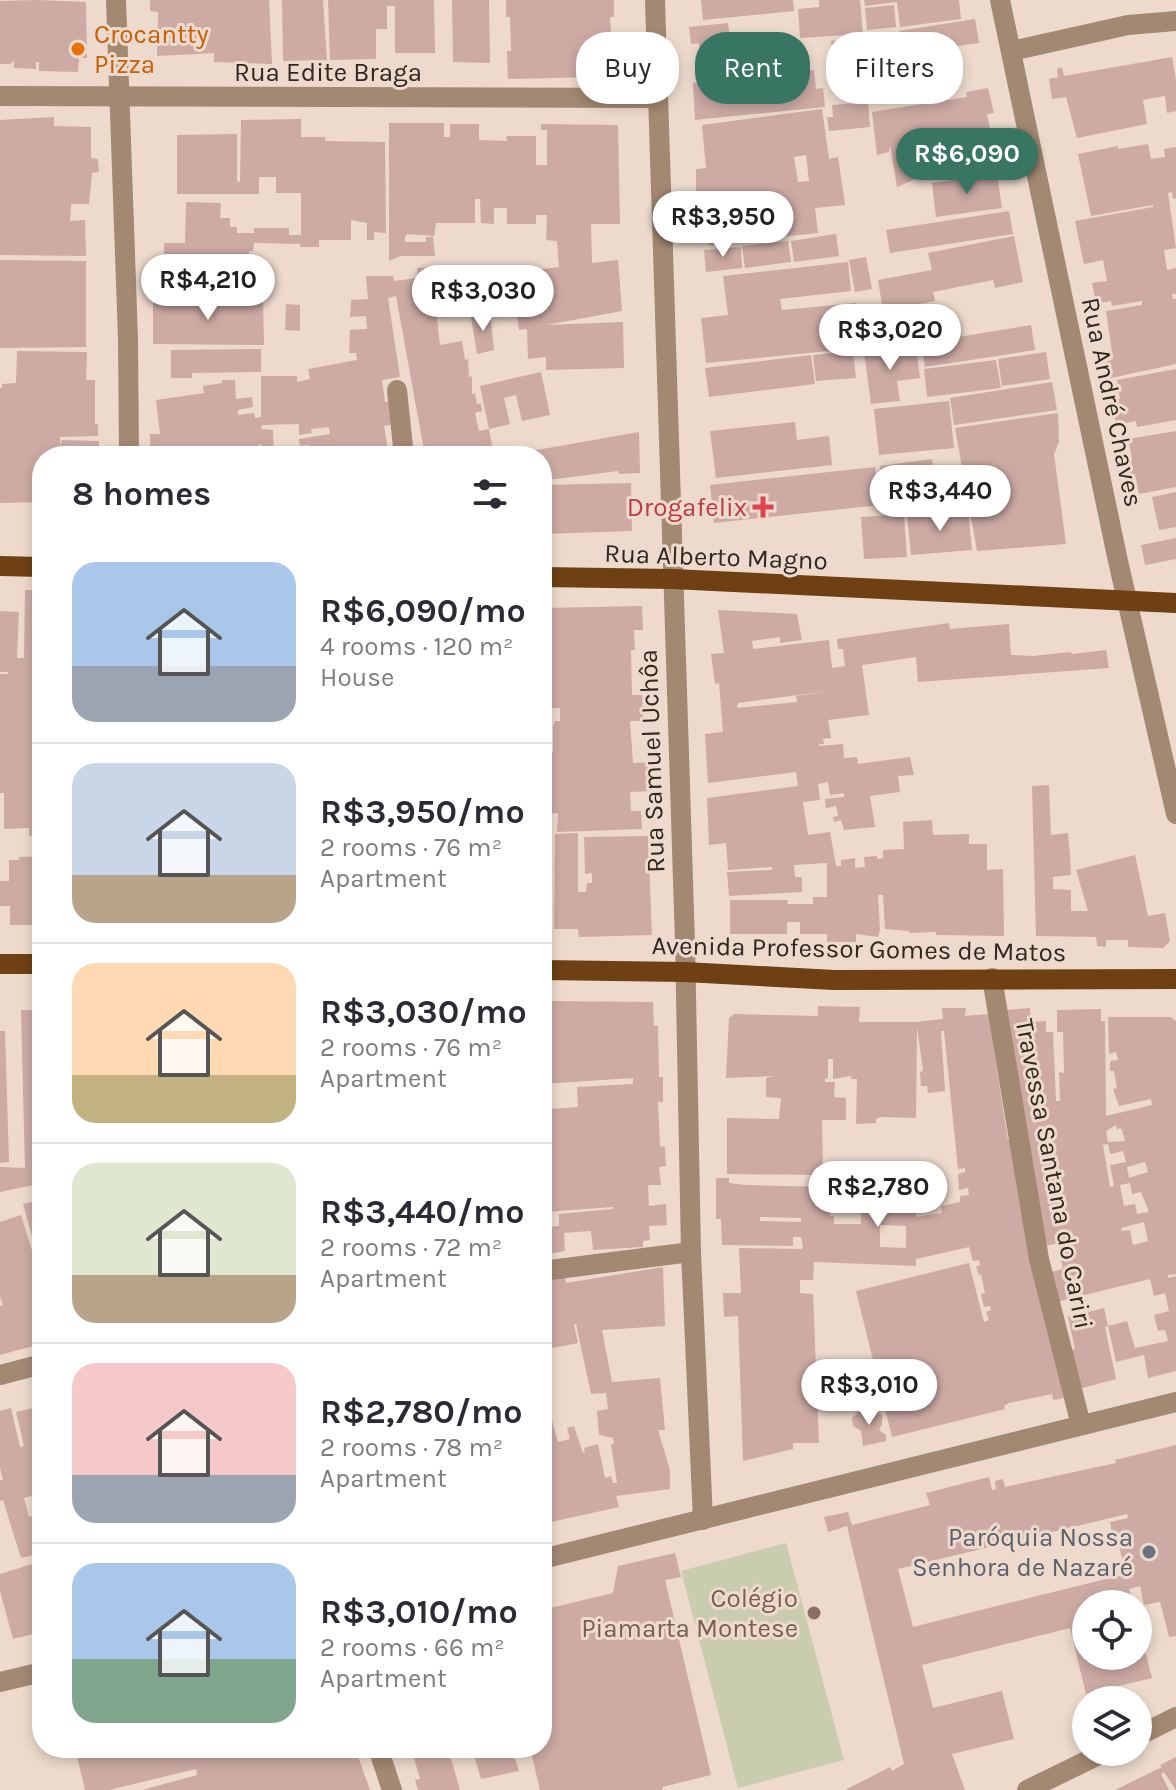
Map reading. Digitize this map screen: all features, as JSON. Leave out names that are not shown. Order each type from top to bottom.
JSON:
[{"type":"main road","points":[[0,566],[32,567]]},
{"type":"main road","name":"Rua Alberto Magno","points":[[552,577],[672,579],[1176,603]]},
{"type":"main road","points":[[0,964],[32,964]]},
{"type":"main road","name":"Avenida Professor Gomes de Matos","points":[[552,970],[685,972],[834,980],[1176,979]]},
{"type":"street","points":[[116,0],[129,446]]},
{"type":"street","name":"Rua Samuel Uchôa","points":[[655,0],[655,32]]},
{"type":"street","name":"Rua André Chaves","points":[[1000,0],[1176,814]]},
{"type":"street","points":[[1012,51],[1128,25],[1176,21]]},
{"type":"street","name":"Rua Edite Braga","points":[[0,96],[576,98]]},
{"type":"street","name":"Rua Samuel Uchôa","points":[[656,104],[685,972],[691,1252],[703,1520]]},
{"type":"street","points":[[397,390],[403,446]]},
{"type":"street","name":"Travessa Santana do Cariri","points":[[992,978],[1039,1259],[1081,1425]]},
{"type":"street","points":[[552,1270],[691,1252]]},
{"type":"street","points":[[0,1375],[32,1367]]},
{"type":"street","points":[[552,1557],[1176,1402]]},
{"type":"street","points":[[0,1682],[32,1674]]},
{"type":"street","points":[[1152,1729],[1176,1717]]},
{"type":"street","points":[[381,1758],[392,1790]]},
{"type":"street","points":[[1027,1790],[1076,1766]]},
{"type":"green space","points":[[786,1543],[844,1760],[738,1788],[681,1571]]},
{"type":"building","points":[[150,0],[269,0],[272,64],[214,62],[214,53],[157,56],[158,12],[150,11]]},
{"type":"building","points":[[282,0],[323,0],[327,60],[283,61]]},
{"type":"building","points":[[328,0],[434,0],[435,53],[395,53],[395,6],[387,6],[387,29],[376,29],[376,59],[330,60]]},
{"type":"building","points":[[452,0],[489,0],[490,63],[453,62]]},
{"type":"building","points":[[506,0],[614,0],[611,32],[576,32],[576,78],[508,79],[510,17],[506,17]]},
{"type":"building","points":[[701,0],[793,0],[794,11],[703,20]]},
{"type":"building","points":[[819,0],[860,0],[863,32],[826,32],[826,36],[810,37],[810,32],[800,32],[798,9],[819,7]]},
{"type":"building","points":[[864,0],[959,0],[961,19],[900,27],[897,2],[865,6]]},
{"type":"building","points":[[0,1],[86,2],[87,58],[79,58],[78,72],[39,71],[39,62],[36,62],[36,69],[14,68],[14,61],[0,64]]},
{"type":"building","points":[[894,5],[896,27],[867,30],[865,8]]},
{"type":"building","points":[[975,19],[979,43],[963,45],[963,32],[899,31]]},
{"type":"building","points":[[728,23],[729,32],[695,32],[695,44],[691,44],[689,27]]},
{"type":"building","points":[[1172,57],[1176,111],[1167,113],[1165,96],[1143,100],[1147,124],[1077,138],[1066,97],[1052,99],[1049,79],[1058,77],[1057,69],[1062,67],[1064,76]]},
{"type":"building","points":[[810,70],[814,70],[816,89],[823,88],[825,107],[695,120],[693,83],[695,104],[810,104]]},
{"type":"building","points":[[988,88],[994,113],[987,114],[991,133],[978,134],[983,172],[957,174],[957,177],[923,176],[897,187],[890,145],[889,152],[877,155],[872,112],[923,104],[963,104],[963,98],[967,97],[966,92]],"holes":[[[963,136],[908,147],[907,141]]]},
{"type":"building","points":[[868,104],[870,127],[829,131],[827,117],[833,117],[832,105]]},
{"type":"building","points":[[822,109],[829,159],[838,157],[845,205],[815,208],[818,233],[740,239],[709,245],[703,192],[696,195],[696,169],[706,168],[702,125]],"holes":[[[806,155],[809,181],[798,182],[794,157]]]},
{"type":"building","points":[[54,117],[54,126],[91,127],[91,158],[98,159],[99,172],[92,173],[89,204],[71,204],[70,221],[85,220],[86,256],[0,255],[0,120]]},
{"type":"building","points":[[301,119],[301,137],[325,137],[325,141],[385,142],[386,233],[374,232],[374,240],[367,240],[367,223],[351,220],[351,240],[319,240],[319,247],[254,243],[253,251],[249,251],[249,260],[240,260],[239,269],[252,270],[252,295],[215,294],[215,290],[170,293],[170,271],[160,271],[160,259],[164,260],[164,243],[185,243],[186,202],[221,203],[220,218],[230,218],[230,227],[237,227],[237,233],[254,233],[254,228],[289,228],[289,235],[301,235],[301,193],[276,193],[276,177],[259,177],[259,194],[177,194],[177,135],[237,134],[237,181],[240,182],[241,120]]},
{"type":"building","points":[[389,123],[444,123],[444,137],[450,137],[450,124],[479,124],[479,140],[507,141],[506,136],[536,136],[536,165],[547,165],[547,130],[541,130],[541,124],[618,125],[620,224],[591,224],[592,263],[618,260],[622,311],[546,325],[623,322],[624,368],[546,370],[546,357],[528,359],[527,329],[519,330],[512,273],[559,267],[557,241],[546,240],[547,215],[536,215],[536,224],[507,224],[507,208],[494,208],[494,224],[481,223],[480,199],[475,199],[475,223],[436,223],[434,236],[407,234],[405,242],[426,242],[426,237],[433,237],[435,256],[401,256],[389,261]]},
{"type":"building","points":[[1148,144],[1151,159],[1165,157],[1164,149],[1176,147],[1176,198],[1173,199],[1172,192],[1168,193],[1176,248],[1164,250],[1167,270],[1176,268],[1176,294],[1172,294],[1176,299],[1176,364],[1108,381],[1104,363],[1113,359],[1106,311],[1142,305],[1142,301],[1112,306],[1111,301],[1096,304],[1092,283],[1107,281],[1103,260],[1084,264],[1075,221],[1153,205],[1091,216],[1078,154]]},
{"type":"building","points":[[997,174],[1002,208],[936,217],[932,183]]},
{"type":"building","points":[[1009,211],[1013,234],[890,253],[886,230]]},
{"type":"building","points":[[836,234],[839,256],[794,262],[791,241]]},
{"type":"building","points":[[1014,236],[1023,282],[995,288],[993,280],[933,292],[935,301],[883,311],[878,280],[932,270],[928,253]]},
{"type":"building","points":[[788,241],[791,262],[745,268],[742,246]]},
{"type":"building","points":[[741,247],[742,268],[706,272],[704,250]]},
{"type":"building","points":[[866,257],[872,289],[855,292],[849,260]]},
{"type":"building","points":[[0,260],[86,261],[86,347],[0,348]]},
{"type":"building","points":[[848,262],[851,291],[780,299],[782,310],[856,303],[861,348],[706,363],[701,318],[728,315],[723,276]]},
{"type":"building","points":[[431,267],[440,345],[462,341],[465,360],[468,359],[469,377],[472,376],[472,394],[475,393],[477,404],[481,404],[482,411],[475,413],[479,431],[489,429],[492,446],[423,446],[396,296],[388,298],[400,377],[382,380],[385,402],[391,401],[395,424],[384,426],[387,446],[300,446],[299,439],[330,434],[329,427],[311,429],[312,433],[299,435],[299,424],[262,425],[261,429],[273,430],[274,446],[150,446],[150,434],[160,434],[156,400],[204,393],[203,386],[235,380],[236,399],[252,397],[253,407],[238,410],[238,415],[254,413],[255,418],[261,417],[261,376],[297,376],[297,382],[310,379],[308,369],[357,360],[356,353],[349,353],[350,330],[367,329],[366,316],[350,317],[351,300],[368,299],[366,276],[393,276],[394,281],[418,278],[417,268]]},
{"type":"building","points":[[153,293],[156,299],[263,299],[264,345],[153,344]]},
{"type":"building","points":[[286,304],[300,305],[300,331],[285,330]]},
{"type":"building","points":[[490,313],[494,350],[477,354],[471,317]]},
{"type":"building","points":[[881,318],[885,345],[863,348],[860,320]]},
{"type":"building","points":[[1031,325],[1035,350],[925,367],[921,343]]},
{"type":"building","points":[[916,346],[920,378],[897,381],[900,401],[871,404],[864,352]]},
{"type":"building","points":[[261,349],[261,372],[192,373],[192,378],[171,378],[171,350]]},
{"type":"building","points":[[17,351],[87,352],[86,380],[95,380],[98,436],[60,437],[60,445],[62,440],[99,441],[99,446],[32,446],[32,502],[0,503],[0,388],[2,384],[16,383]]},
{"type":"building","points":[[853,351],[856,378],[816,381],[813,355]]},
{"type":"building","points":[[1046,352],[1050,379],[1002,386],[998,359]]},
{"type":"building","points":[[811,355],[815,384],[709,397],[705,368]]},
{"type":"building","points":[[996,360],[1001,388],[927,397],[924,369]]},
{"type":"building","points":[[1176,369],[1176,420],[1137,427],[1136,421],[1116,425],[1112,400],[1120,399],[1117,380]]},
{"type":"building","points":[[541,372],[550,415],[522,421],[516,395],[504,398],[510,424],[489,429],[480,386]]},
{"type":"building","points":[[1052,382],[1057,410],[954,425],[950,398]]},
{"type":"building","points":[[949,401],[954,448],[879,455],[874,409]]},
{"type":"building","points":[[1058,413],[1059,442],[1054,454],[1066,544],[977,551],[955,428]]},
{"type":"building","points":[[795,422],[797,440],[829,436],[832,465],[716,478],[710,431]]},
{"type":"building","points":[[1176,431],[1176,487],[1139,494],[1135,474],[1130,475],[1127,460],[1132,459],[1128,439]]},
{"type":"building","points":[[639,432],[640,473],[619,474],[618,471],[552,479],[552,447]]},
{"type":"building","points":[[932,459],[935,481],[959,478],[962,505],[886,513],[880,466]]},
{"type":"building","points":[[875,467],[880,505],[714,523],[710,485]]},
{"type":"building","points":[[631,483],[632,531],[552,534],[552,485]]},
{"type":"building","points":[[1176,492],[1176,527],[1159,530],[1152,497]]},
{"type":"building","points":[[968,510],[972,550],[911,555],[907,516]]},
{"type":"building","points":[[904,514],[907,557],[864,559],[861,517]]},
{"type":"building","points":[[1176,538],[1176,559],[1145,565],[1141,545]]},
{"type":"building","points":[[25,590],[32,590],[32,836],[29,836],[29,828],[4,829],[4,793],[0,793],[0,674],[8,672],[0,672],[0,611],[19,612],[17,658],[24,658]]},
{"type":"building","points":[[642,606],[643,630],[634,630],[635,650],[631,650],[632,695],[642,695],[643,721],[630,721],[633,763],[652,762],[652,791],[630,792],[631,811],[641,811],[642,829],[557,832],[558,813],[552,813],[552,752],[553,726],[555,721],[560,721],[560,708],[552,708],[552,608]]},
{"type":"building","points":[[718,610],[797,614],[802,640],[780,643],[780,637],[752,641],[753,649],[829,640],[832,668],[845,666],[843,649],[838,649],[837,639],[949,623],[950,629],[1009,624],[1011,655],[1106,650],[1109,668],[918,682],[916,657],[862,665],[869,715],[828,720],[831,738],[823,739],[824,744],[819,744],[819,746],[843,744],[844,758],[857,757],[858,764],[910,757],[914,775],[898,776],[900,792],[870,796],[875,827],[844,830],[841,820],[834,822],[833,817],[838,816],[836,806],[826,808],[825,799],[844,797],[844,793],[830,795],[828,782],[818,784],[820,800],[803,802],[808,835],[830,832],[836,866],[841,866],[841,860],[855,858],[855,868],[865,867],[864,857],[883,858],[883,850],[904,849],[903,822],[932,820],[933,835],[969,834],[969,844],[987,844],[987,870],[1003,869],[1004,936],[936,935],[936,932],[909,933],[885,929],[883,895],[878,895],[878,937],[856,934],[856,942],[827,942],[827,934],[800,934],[800,922],[787,922],[787,934],[730,934],[730,900],[788,900],[787,904],[813,904],[813,897],[827,897],[827,863],[794,865],[795,877],[802,877],[802,892],[729,896],[727,872],[772,870],[772,867],[728,870],[726,843],[709,845],[707,798],[798,786],[796,772],[708,783],[705,734],[723,732],[719,683],[715,684],[711,654],[724,653]],"holes":[[[829,691],[796,696],[797,702],[737,708],[738,703]]]},
{"type":"building","points":[[1049,785],[1051,835],[1068,833],[1071,875],[1053,877],[1053,889],[1071,890],[1071,911],[1088,911],[1076,870],[1135,855],[1148,916],[1165,913],[1170,941],[1163,948],[1128,947],[1128,940],[1106,940],[1106,947],[1097,946],[1096,937],[1036,936],[1032,786]]},
{"type":"building","points":[[578,833],[578,892],[586,892],[587,883],[592,883],[592,873],[585,874],[584,837],[648,836],[652,935],[579,937],[578,929],[554,929],[555,834]]},
{"type":"building","points":[[32,856],[32,925],[10,925],[10,906],[0,906],[0,881],[9,881],[9,860],[19,860],[19,857]]},
{"type":"building","points":[[552,1001],[653,1002],[654,1026],[658,1026],[659,1077],[663,1077],[663,1102],[658,1102],[660,1146],[665,1147],[666,1166],[659,1167],[661,1185],[648,1185],[649,1206],[666,1204],[667,1225],[649,1226],[650,1240],[643,1241],[643,1247],[593,1250],[591,1231],[564,1233],[565,1251],[552,1253],[552,1227],[559,1226],[559,1214],[613,1207],[552,1211],[552,1109],[578,1107],[577,1087],[633,1084],[633,1078],[552,1083]]},
{"type":"building","points":[[818,1006],[860,1007],[859,1022],[943,1019],[942,1008],[966,1008],[965,1016],[988,1014],[1008,1140],[1011,1139],[1042,1303],[1064,1398],[1053,1400],[1052,1394],[1009,1403],[1004,1406],[1005,1409],[892,1437],[856,1291],[969,1263],[984,1322],[989,1320],[986,1312],[991,1310],[990,1306],[984,1307],[981,1294],[985,1293],[976,1266],[980,1266],[979,1260],[973,1261],[969,1247],[916,1259],[916,1266],[814,1262],[813,1280],[800,1280],[800,1293],[813,1294],[819,1443],[793,1443],[793,1449],[743,1461],[738,1316],[724,1317],[723,1293],[741,1293],[739,1248],[802,1249],[803,1246],[801,1237],[793,1237],[793,1246],[722,1245],[721,1219],[716,1219],[716,1178],[729,1178],[729,1183],[745,1185],[831,1187],[830,1216],[834,1216],[834,1224],[861,1224],[861,1181],[916,1182],[916,1217],[942,1213],[941,1206],[960,1202],[960,1196],[969,1195],[968,1188],[959,1190],[958,1174],[965,1172],[965,1168],[958,1169],[944,1031],[941,1031],[945,1091],[928,1093],[927,1086],[921,1086],[920,1072],[923,1071],[917,1027],[916,1118],[881,1117],[876,1119],[876,1123],[856,1124],[857,1079],[851,1079],[851,1076],[833,1079],[833,1059],[828,1059],[828,1079],[825,1078],[825,1082],[835,1082],[834,1097],[846,1098],[846,1120],[822,1120],[823,1175],[727,1174],[727,1118],[779,1119],[781,1098],[766,1097],[766,1078],[774,1076],[726,1078],[729,1018],[734,1014],[818,1016]],"holes":[[[760,1217],[801,1218],[801,1222],[760,1221]],[[880,1225],[906,1226],[906,1248],[880,1247]]]},
{"type":"building","points":[[1030,1008],[1031,1022],[1046,1021],[1046,1032],[1053,1032],[1056,1101],[1060,1101],[1059,1072],[1064,1073],[1063,1032],[1057,1032],[1057,1010],[1101,1009],[1101,1021],[1105,1021],[1106,1116],[1152,1105],[1151,1099],[1119,1106],[1113,1089],[1117,1088],[1114,1071],[1110,1071],[1110,1061],[1118,1060],[1116,1052],[1109,1054],[1108,1017],[1171,1017],[1176,1021],[1176,1274],[1168,1275],[1168,1278],[1176,1276],[1176,1371],[1148,1378],[1144,1355],[1116,1362],[1108,1326],[1127,1321],[1135,1348],[1168,1341],[1165,1330],[1158,1331],[1154,1315],[1169,1311],[1165,1293],[1154,1296],[1150,1279],[1056,1302],[1050,1272],[1063,1269],[1058,1243],[1041,1247],[1004,1010]],"holes":[[[1116,1125],[1117,1130],[1122,1130],[1125,1141],[1108,1142],[1106,1131]],[[1108,1144],[1110,1154],[1123,1151],[1126,1162],[1110,1165],[1114,1186],[1110,1187],[1103,1145]],[[1145,1162],[1148,1172],[1129,1178],[1127,1167]],[[1130,1183],[1132,1194],[1141,1192],[1149,1212],[1137,1214],[1135,1204],[1124,1206],[1120,1185]],[[1144,1222],[1148,1241],[1133,1245],[1130,1230],[1122,1231],[1121,1228]]]},
{"type":"building","points":[[21,1010],[32,1010],[32,1185],[0,1192],[0,1167],[25,1168]]},
{"type":"building","points":[[0,1031],[5,1031],[9,1162],[0,1163]]},
{"type":"building","points":[[32,1202],[32,1236],[23,1204]]},
{"type":"building","points":[[21,1215],[32,1251],[32,1346],[0,1355],[0,1306],[3,1305],[0,1296],[0,1222]]},
{"type":"building","points":[[663,1267],[665,1326],[602,1330],[612,1382],[660,1378],[665,1430],[658,1430],[670,1470],[670,1489],[616,1496],[619,1507],[552,1522],[552,1421],[558,1442],[570,1439],[567,1428],[574,1426],[583,1453],[584,1448],[598,1444],[605,1478],[611,1476],[613,1483],[617,1483],[611,1444],[614,1444],[613,1438],[599,1435],[597,1411],[608,1409],[606,1393],[591,1394],[576,1324],[578,1343],[552,1348],[552,1279],[565,1277],[566,1283]]},
{"type":"building","points":[[1104,1308],[1116,1379],[1079,1389],[1070,1350],[1075,1349],[1068,1317]]},
{"type":"building","points":[[11,1408],[20,1447],[24,1446],[16,1412],[32,1408],[32,1496],[24,1498],[29,1517],[32,1516],[32,1555],[21,1558],[3,1500],[0,1501],[0,1480],[3,1480],[0,1468],[0,1411]]},
{"type":"building","points":[[858,1412],[882,1415],[879,1430],[886,1435],[886,1441],[863,1446],[861,1431],[853,1426],[852,1418]]},
{"type":"building","points":[[1176,1445],[1176,1636],[1169,1637],[1160,1602],[1152,1604],[1152,1590],[1141,1590],[1140,1586],[1129,1590],[1072,1590],[1072,1636],[1070,1628],[922,1665],[933,1708],[1002,1691],[1014,1739],[952,1754],[965,1790],[845,1790],[890,1767],[892,1771],[904,1764],[847,1526],[828,1532],[824,1517],[848,1512],[852,1525],[930,1505],[926,1493],[989,1477],[992,1490],[996,1489],[995,1481],[1003,1479],[1005,1487],[1116,1463],[1115,1460]],"holes":[[[1127,1514],[1128,1518],[1110,1522],[1112,1531],[1115,1530],[1126,1574],[913,1627],[898,1569]]]},
{"type":"building","points":[[675,1553],[681,1577],[665,1580],[711,1775],[662,1787],[663,1790],[540,1790],[532,1758],[552,1758],[552,1608],[613,1593],[618,1566]]},
{"type":"building","points":[[32,1564],[32,1634],[13,1639],[0,1591],[0,1574]]},
{"type":"building","points":[[1080,1670],[1150,1670],[1152,1678],[1119,1686],[1084,1686]]},
{"type":"building","points":[[1176,1757],[1176,1790],[1164,1772],[1161,1774],[1169,1790],[1115,1790],[1162,1767],[1160,1765]]},
{"type":"building","points":[[77,1758],[359,1758],[370,1790],[142,1790],[197,1775],[196,1769],[109,1790],[85,1790]]},
{"type":"building","points":[[414,1758],[451,1758],[460,1790],[418,1790],[415,1780],[420,1779]]},
{"type":"building","points":[[475,1758],[515,1758],[519,1771],[481,1779]]},
{"type":"place","name":"Crocantty Pizza","points":[[78,49]]},
{"type":"place","name":"Drogafelix","points":[[763,507]]},
{"type":"place","name":"Paróquia Nossa Senhora de Nazaré","points":[[1149,1552]]},
{"type":"place","name":"Colégio Piamarta Montese","points":[[814,1613]]}]
